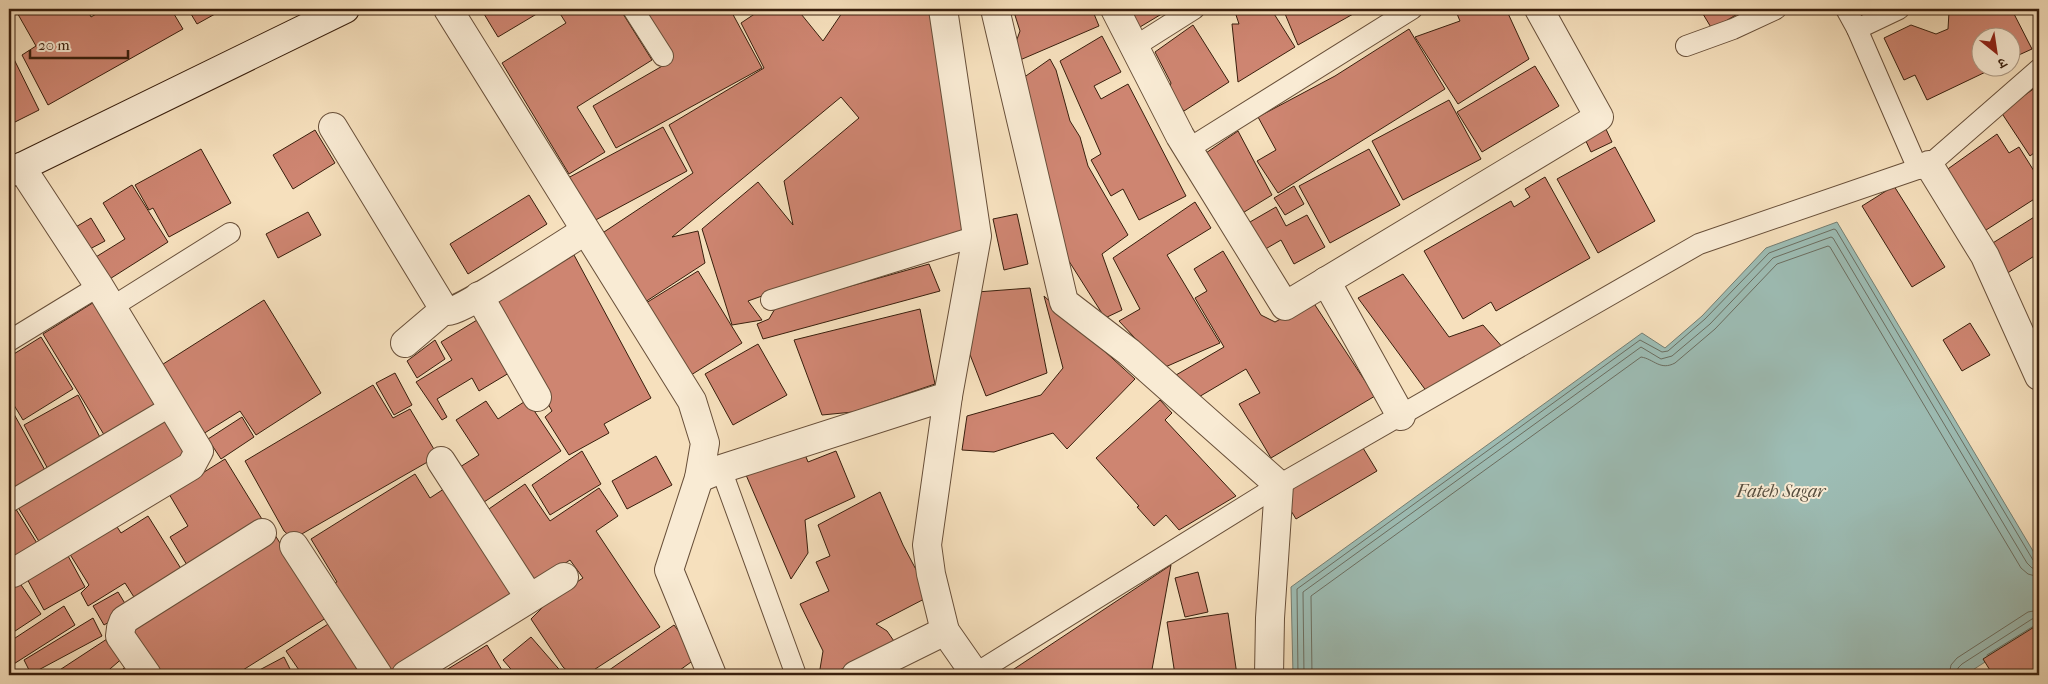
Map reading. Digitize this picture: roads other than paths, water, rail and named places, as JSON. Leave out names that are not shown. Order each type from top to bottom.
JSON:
[{"type":"street","points":[[13,573],[191,466],[199,451],[106,296],[15,170],[344,9]]},
{"type":"street","points":[[448,9],[547,166],[584,231],[692,401],[705,443],[710,474],[668,570],[712,675]]},
{"type":"street","points":[[943,9],[977,236],[948,396],[927,544],[931,574],[945,631],[974,674]]},
{"type":"street","points":[[995,9],[1064,302],[1129,352],[1279,485],[1270,618],[1269,675]]},
{"type":"street","points":[[1115,9],[1188,149],[1285,306],[1599,117],[1539,9]]},
{"type":"street","points":[[333,128],[445,309],[454,311],[584,231]]},
{"type":"street","points":[[1923,167],[1985,256],[2039,376]]},
{"type":"street","points":[[1326,282],[1401,416]]},
{"type":"street","points":[[480,296],[537,397]]},
{"type":"street","points":[[405,343],[445,309]]},
{"type":"street","points":[[710,474],[948,396]]},
{"type":"street","points":[[442,461],[529,597]]},
{"type":"street","points":[[147,675],[120,636],[124,620],[262,533]]},
{"type":"street","points":[[294,546],[378,675]]},
{"type":"street","points":[[406,675],[564,577]]},
{"type":"street","points":[[856,675],[945,631]]},
{"type":"lane","points":[[634,9],[663,56]]},
{"type":"lane","points":[[1134,47],[1194,9]]},
{"type":"lane","points":[[1188,149],[1412,9]]},
{"type":"lane","points":[[1686,46],[1733,29],[1776,9]]},
{"type":"lane","points":[[1846,9],[1923,167]]},
{"type":"lane","points":[[1857,29],[1899,9]]},
{"type":"lane","points":[[974,674],[1279,485],[1699,244],[1923,167],[2039,69]]},
{"type":"lane","points":[[9,341],[106,296],[230,233]]},
{"type":"lane","points":[[771,300],[977,236]]},
{"type":"lane","points":[[9,502],[173,405]]},
{"type":"lane","points":[[710,474],[796,675]]},
{"type":"water","name":"Fateh Sagar","points":[[1837,222],[2039,561],[2039,627],[1965,675],[1293,675],[1291,587],[1642,333],[1665,348],[1702,316],[1766,248]]}]
